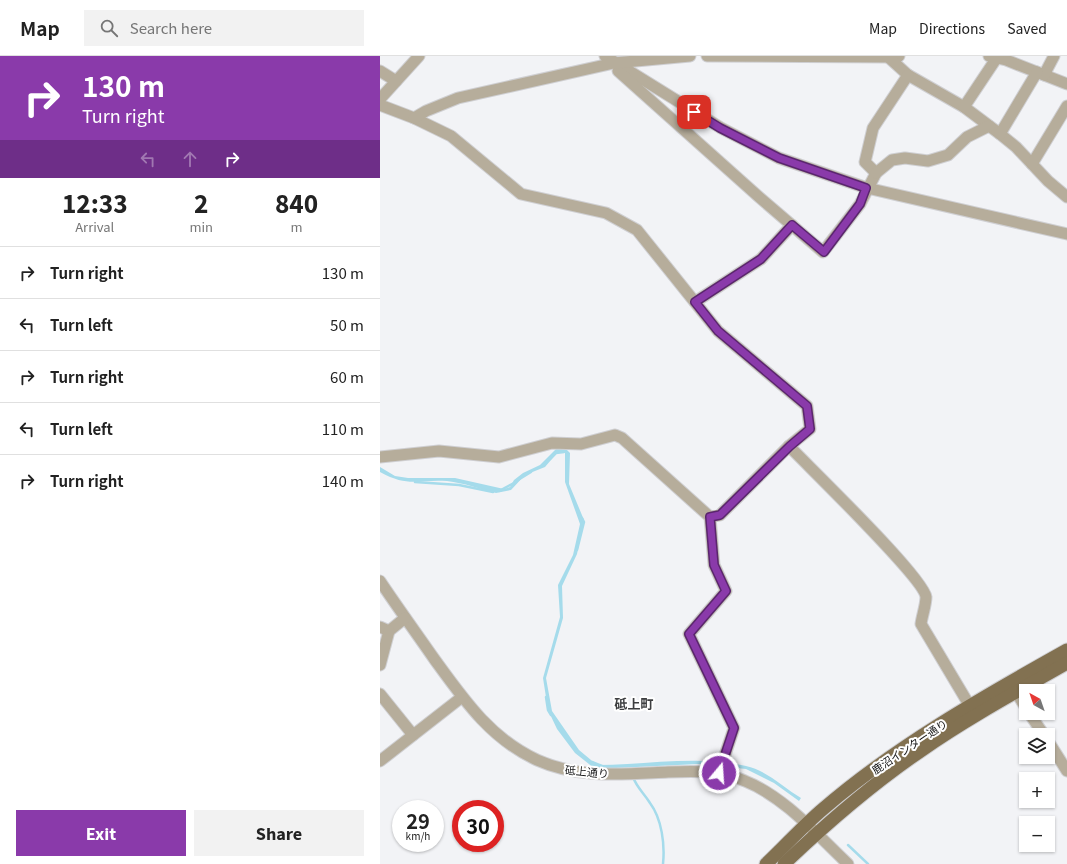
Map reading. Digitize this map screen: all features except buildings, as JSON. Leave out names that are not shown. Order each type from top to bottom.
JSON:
[{"type":"main road","name":"鹿沼インター通り","points":[[766,864],[835,799],[880,764],[973,711],[1067,650]]},
{"type":"main road","name":"鹿沼インター通り","points":[[784,864],[816,834],[888,774],[973,711],[1016,692],[1067,663]]},
{"type":"street","points":[[380,99],[418,56]]},
{"type":"street","points":[[605,56],[618,60],[720,128],[779,158],[866,188],[1067,234]]},
{"type":"street","points":[[414,118],[426,111],[458,98],[618,60],[684,56]]},
{"type":"street","points":[[707,56],[894,56],[894,64],[908,75],[964,107],[1000,134],[1048,181],[1067,196]]},
{"type":"street","points":[[1000,134],[1054,56]]},
{"type":"street","points":[[964,107],[994,57],[1006,60],[1067,84]]},
{"type":"street","points":[[618,60],[618,71],[824,252],[860,204],[866,188],[876,173],[892,160],[905,158],[928,161],[948,154],[967,137],[989,126]]},
{"type":"street","points":[[380,71],[396,81]]},
{"type":"street","points":[[876,173],[865,162],[873,128],[908,75]]},
{"type":"street","points":[[380,105],[414,118],[451,136],[520,194],[606,213],[637,230],[718,331],[807,406],[810,429],[790,446],[720,515],[710,517]]},
{"type":"street","points":[[1032,164],[1067,106]]},
{"type":"street","points":[[695,302],[761,259],[792,225]]},
{"type":"street","points":[[380,457],[439,451],[499,457],[552,443],[581,444],[615,435],[622,438],[710,517],[714,565],[726,591],[689,634],[734,728],[719,773]]},
{"type":"street","points":[[790,446],[897,557],[922,588],[926,596],[921,624],[973,711]]},
{"type":"street","name":"砥上通り","points":[[380,581],[462,697],[487,725],[506,742],[536,760],[558,768],[599,774],[695,771],[719,773],[744,780],[772,795],[848,864]]},
{"type":"street","points":[[380,665],[384,629],[405,618]]},
{"type":"street","points":[[1016,692],[1019,697]]},
{"type":"street","points":[[380,694],[413,735]]},
{"type":"street","points":[[380,761],[462,697]]},
{"type":"street","points":[[1055,753],[1067,771]]},
{"type":"water","points":[[556,449],[566,449],[570,453],[569,484],[584,520],[577,554],[562,586],[563,618],[546,678],[552,711],[579,750],[597,765],[672,761],[710,761],[746,766],[761,771],[775,780],[801,798],[799,801],[774,783],[746,769],[698,764],[594,768],[575,753],[557,729],[548,710],[543,678],[560,617],[558,585],[573,555],[580,524],[565,482],[565,453],[557,453],[545,467],[525,475],[511,490],[496,493],[447,481],[414,482],[399,480],[380,472],[380,467],[395,476],[408,478],[455,478],[504,489],[510,487],[514,480],[523,473],[540,465]]},
{"type":"waterway","points":[[550,459],[556,453],[564,452]]},
{"type":"waterway","points":[[518,480],[531,472]]},
{"type":"waterway","points":[[415,482],[459,485],[493,492]]},
{"type":"waterway","points":[[499,491],[514,483]]},
{"type":"waterway","points":[[577,550],[584,522],[582,518]]},
{"type":"waterway","points":[[546,697],[548,710],[551,715]]},
{"type":"waterway","points":[[592,762],[602,766]]},
{"type":"waterway","points":[[633,777],[636,784],[654,809],[660,824],[664,849],[663,864]]},
{"type":"waterway","points":[[848,845],[868,864]]},
{"type":"district","name":"砥上町","points":[[634,703]]},
{"type":"route","points":[[694,112],[720,128],[779,158],[866,188],[860,204],[824,252],[792,225],[761,259],[695,302],[718,331],[807,406],[810,429],[790,446],[720,515],[710,517],[714,565],[726,591],[689,634],[734,728],[719,773]]}]
